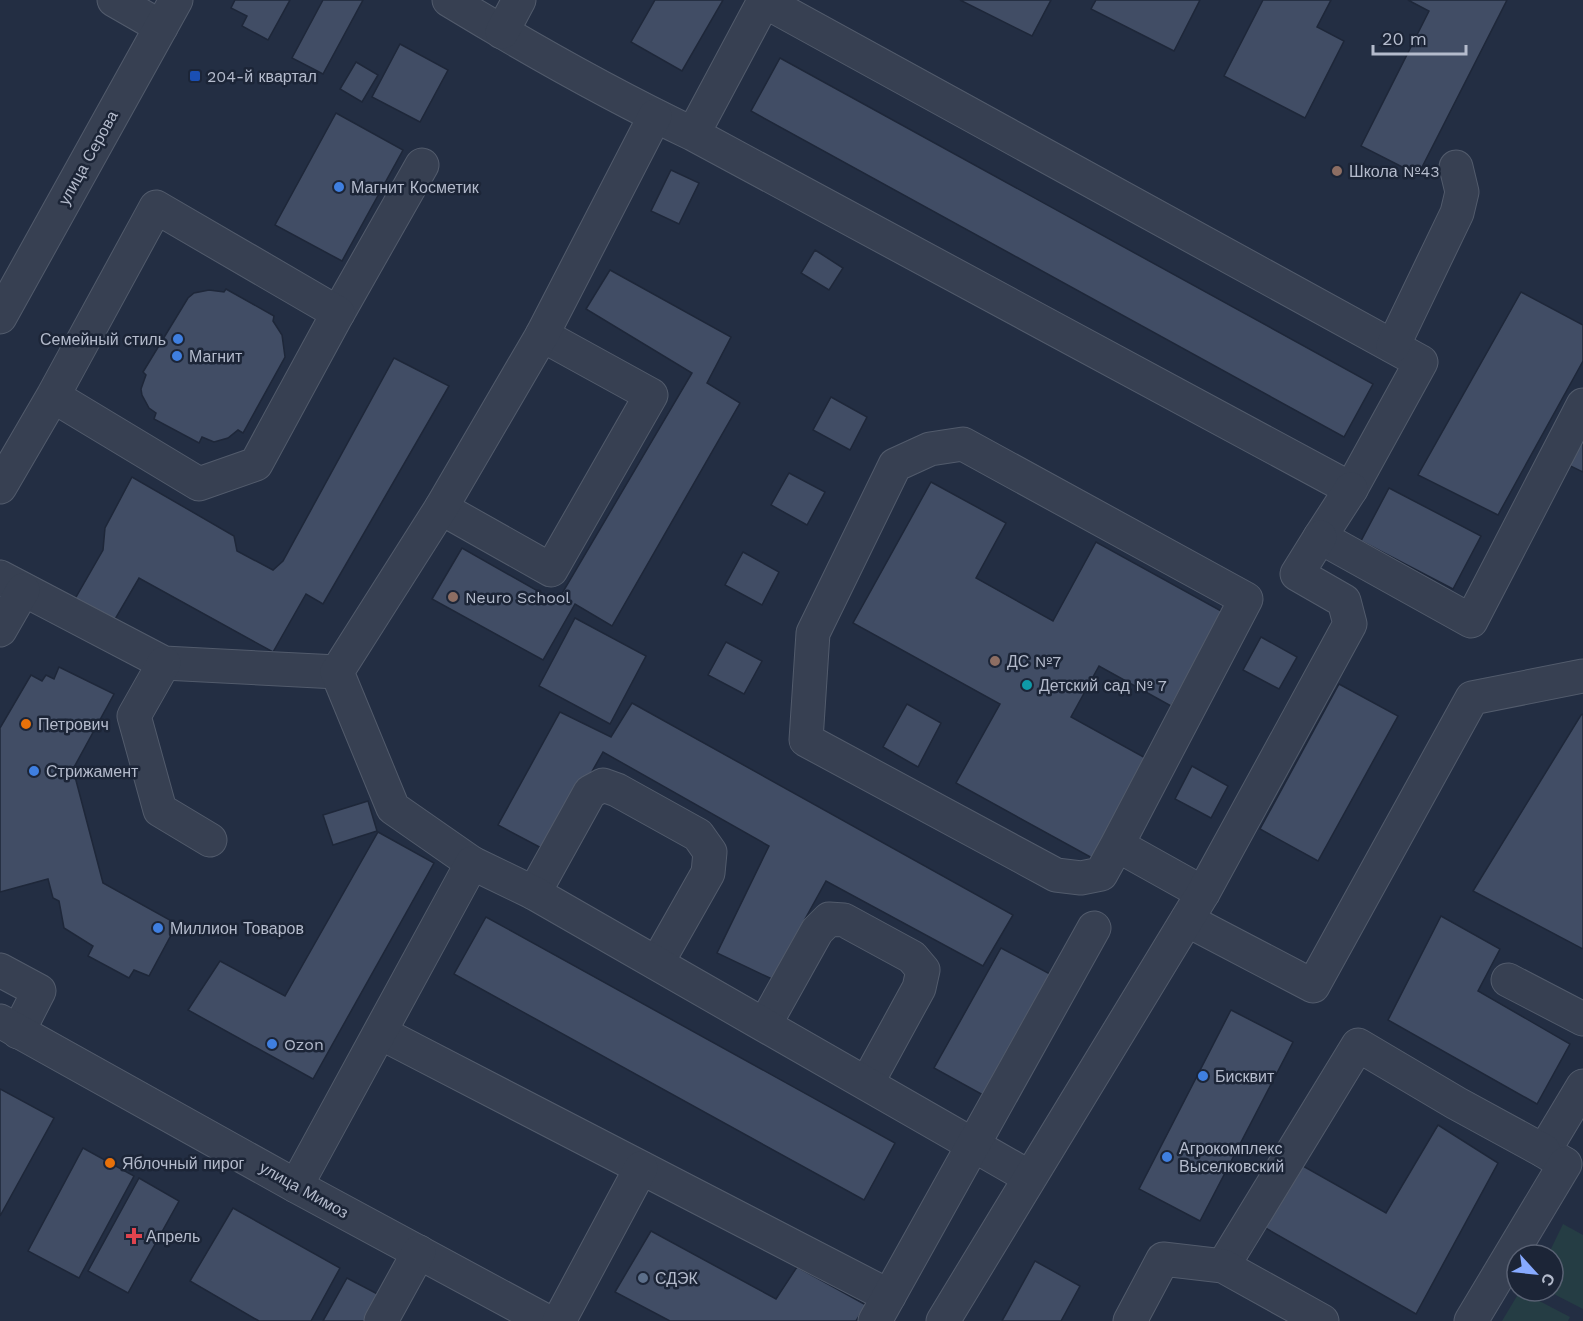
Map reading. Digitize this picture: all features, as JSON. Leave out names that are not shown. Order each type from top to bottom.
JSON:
[{"type":"street","points":[[114,0],[168,14]]},
{"type":"street","points":[[449,0],[502,32],[655,116],[693,134],[1351,489]]},
{"type":"street","points":[[502,32],[519,0]]},
{"type":"street","points":[[693,134],[764,1],[1421,362],[1351,489],[1297,574],[1344,601],[1350,624],[1195,907],[943,1321]]},
{"type":"street","name":"улица Серова","points":[[0,317],[168,14]]},
{"type":"street","points":[[337,672],[441,508],[542,335],[655,116]]},
{"type":"street","points":[[53,396],[199,484],[256,464],[422,165]]},
{"type":"street","points":[[1393,346],[1457,213],[1462,192],[1456,167]]},
{"type":"street","points":[[0,487],[53,396],[156,207],[338,313]]},
{"type":"street","points":[[441,508],[551,570],[651,395],[542,335]]},
{"type":"street","points":[[1320,537],[1471,621],[1583,405]]},
{"type":"street","points":[[963,444],[1246,599],[1118,845],[1101,874],[1081,879],[1056,875],[806,740],[813,633],[895,465],[930,449],[963,444]]},
{"type":"street","points":[[0,630],[12,583],[164,663],[337,672]]},
{"type":"street","points":[[164,663],[134,716],[160,810],[210,840]]},
{"type":"street","points":[[337,672],[393,808],[472,863],[534,893],[1029,1177]]},
{"type":"street","points":[[1118,845],[1195,907],[1313,986],[1472,698],[1583,676]]},
{"type":"street","points":[[534,893],[590,792],[603,785],[617,790],[698,834],[710,852],[708,873],[657,963]]},
{"type":"street","points":[[296,1185],[472,863]]},
{"type":"street","points":[[765,1024],[817,931],[829,919],[844,920],[912,957],[922,970],[919,988],[867,1083]]},
{"type":"street","points":[[381,1033],[641,1168],[882,1309],[1094,928]]},
{"type":"street","points":[[0,970],[39,991],[9,1027]]},
{"type":"street","points":[[1508,980],[1583,1019]]},
{"type":"street","name":"улица Мимоз","points":[[9,1027],[546,1321]]},
{"type":"street","points":[[1223,1266],[1358,1045],[1564,1163]]},
{"type":"street","points":[[1471,1321],[1564,1163],[1583,1086]]},
{"type":"street","points":[[559,1321],[641,1168]]},
{"type":"street","points":[[381,1321],[419,1252]]},
{"type":"street","points":[[1130,1321],[1162,1259],[1223,1266],[1322,1321]]},
{"type":"shaded area","points":[[1563,1224],[1583,1235],[1583,1309],[1565,1300],[1565,1243],[1554,1243]]},
{"type":"shaded area","points":[[1513,1303],[1543,1303],[1570,1317],[1568,1321],[1502,1321]]},
{"type":"building","points":[[235,0],[290,0],[268,40],[242,26],[247,16],[231,8]]},
{"type":"building","points":[[323,0],[363,0],[323,74],[292,58]]},
{"type":"building","points":[[655,0],[723,0],[682,71],[631,42]]},
{"type":"building","points":[[960,0],[1051,0],[1032,36]]},
{"type":"building","points":[[1096,0],[1200,0],[1174,51],[1091,9]]},
{"type":"building","points":[[1263,0],[1331,0],[1317,27],[1344,41],[1305,118],[1224,76]]},
{"type":"building","points":[[1408,0],[1507,0],[1418,175],[1361,146],[1429,11]]},
{"type":"building","points":[[400,44],[448,70],[420,122],[372,97]]},
{"type":"building","points":[[780,58],[1373,384],[1344,437],[751,111]]},
{"type":"building","points":[[356,62],[378,75],[362,102],[340,89]]},
{"type":"building","name":"Магнит Косметик","points":[[336,113],[403,150],[342,261],[275,225]]},
{"type":"building","points":[[671,170],[699,183],[679,224],[651,211]]},
{"type":"building","points":[[815,250],[843,268],[829,290],[801,273]]},
{"type":"building","points":[[610,270],[731,337],[707,383],[740,403],[612,626],[575,604],[543,660],[432,599],[462,548],[557,602],[692,373],[586,309]]},
{"type":"building","points":[[226,289],[274,316],[273,321],[282,335],[285,357],[243,433],[238,430],[228,438],[214,442],[202,437],[199,443],[154,419],[156,413],[149,408],[142,395],[141,389],[146,375],[143,372],[188,298],[194,293],[209,290],[224,292]]},
{"type":"building","points":[[1521,292],[1583,325],[1583,361],[1498,515],[1418,475]]},
{"type":"building","points":[[394,358],[449,386],[323,604],[306,594],[273,652],[139,578],[114,621],[75,599],[103,550],[105,528],[132,477],[234,536],[237,551],[273,570],[283,561]]},
{"type":"building","points":[[831,397],[867,417],[850,450],[813,430]]},
{"type":"building","points":[[1583,424],[1583,472],[1562,462]]},
{"type":"building","points":[[789,473],[825,492],[807,525],[771,505]]},
{"type":"building","name":"Детский сад № 7","points":[[931,482],[1006,523],[976,578],[1053,621],[1096,542],[1223,612],[1171,706],[1099,666],[1071,717],[1149,760],[1094,859],[956,783],[1000,704],[853,623]]},
{"type":"building","points":[[1389,488],[1481,536],[1453,589],[1361,541]]},
{"type":"building","points":[[743,552],[779,572],[762,605],[725,585]]},
{"type":"building","points":[[575,618],[646,656],[610,724],[539,686]]},
{"type":"building","points":[[1261,637],[1297,657],[1279,689],[1243,670]]},
{"type":"building","points":[[726,642],[762,661],[744,694],[708,675]]},
{"type":"building","points":[[59,667],[114,694],[73,769],[103,883],[177,924],[149,976],[134,970],[129,978],[88,956],[93,946],[64,928],[59,901],[53,898],[48,879],[0,892],[0,728],[31,675],[42,681],[46,675],[54,679]]},
{"type":"building","points":[[1339,684],[1398,716],[1318,861],[1260,829]]},
{"type":"building","points":[[632,703],[1013,915],[983,966],[826,881],[772,979],[717,953],[769,846],[603,752],[547,851],[498,825],[560,712],[611,737]]},
{"type":"building","points":[[907,704],[941,723],[918,767],[883,747]]},
{"type":"building","points":[[1583,714],[1583,949],[1473,891]]},
{"type":"building","points":[[1192,766],[1228,786],[1211,818],[1175,799]]},
{"type":"building","points":[[368,801],[377,831],[333,845],[323,815]]},
{"type":"building","points":[[378,832],[434,863],[313,1079],[188,1010],[220,961],[285,996]]},
{"type":"building","points":[[1441,916],[1500,949],[1478,991],[1570,1044],[1537,1104],[1388,1020]]},
{"type":"building","points":[[486,917],[895,1143],[864,1200],[454,974]]},
{"type":"building","points":[[1001,948],[1050,974],[983,1095],[934,1068]]},
{"type":"building","points":[[1231,1010],[1293,1042],[1200,1221],[1139,1189]]},
{"type":"building","points":[[0,1089],[54,1118],[0,1216]]},
{"type":"building","points":[[1438,1125],[1498,1163],[1416,1314],[1262,1226],[1303,1166],[1386,1213]]},
{"type":"building","points":[[83,1148],[134,1176],[79,1278],[28,1251]]},
{"type":"building","name":"Апрель","points":[[139,1178],[179,1201],[128,1293],[88,1271]]},
{"type":"building","points":[[233,1208],[340,1268],[311,1321],[259,1321],[190,1281]]},
{"type":"building","points":[[651,1231],[776,1299],[797,1267],[866,1305],[856,1321],[670,1321],[615,1292]]},
{"type":"building","points":[[1035,1261],[1080,1286],[1061,1321],[1002,1321]]},
{"type":"building","points":[[347,1278],[387,1299],[375,1321],[323,1321]]},
{"type":"place","name":"204-й квартал","points":[[195,76]]},
{"type":"place","name":"Школа №43","points":[[1337,171]]},
{"type":"place","name":"Магнит Косметик","points":[[339,187]]},
{"type":"place","name":"Семейный стиль","points":[[178,339]]},
{"type":"place","name":"Магнит","points":[[177,356]]},
{"type":"place","name":"Neuro School","points":[[453,597]]},
{"type":"place","name":"ДС №7","points":[[995,661]]},
{"type":"place","name":"Детский сад № 7","points":[[1027,685]]},
{"type":"place","name":"Петрович","points":[[26,724]]},
{"type":"place","name":"Стрижамент","points":[[34,771]]},
{"type":"place","name":"Миллион Товаров","points":[[158,928]]},
{"type":"place","name":"Ozon","points":[[272,1044]]},
{"type":"place","name":"Бисквит","points":[[1203,1076]]},
{"type":"place","name":"Агрокомплекс Выселковский","points":[[1167,1157]]},
{"type":"place","name":"Яблочный пирог","points":[[110,1163]]},
{"type":"place","name":"Апрель","points":[[134,1236]]},
{"type":"place","name":"СДЭК","points":[[643,1278]]}]
